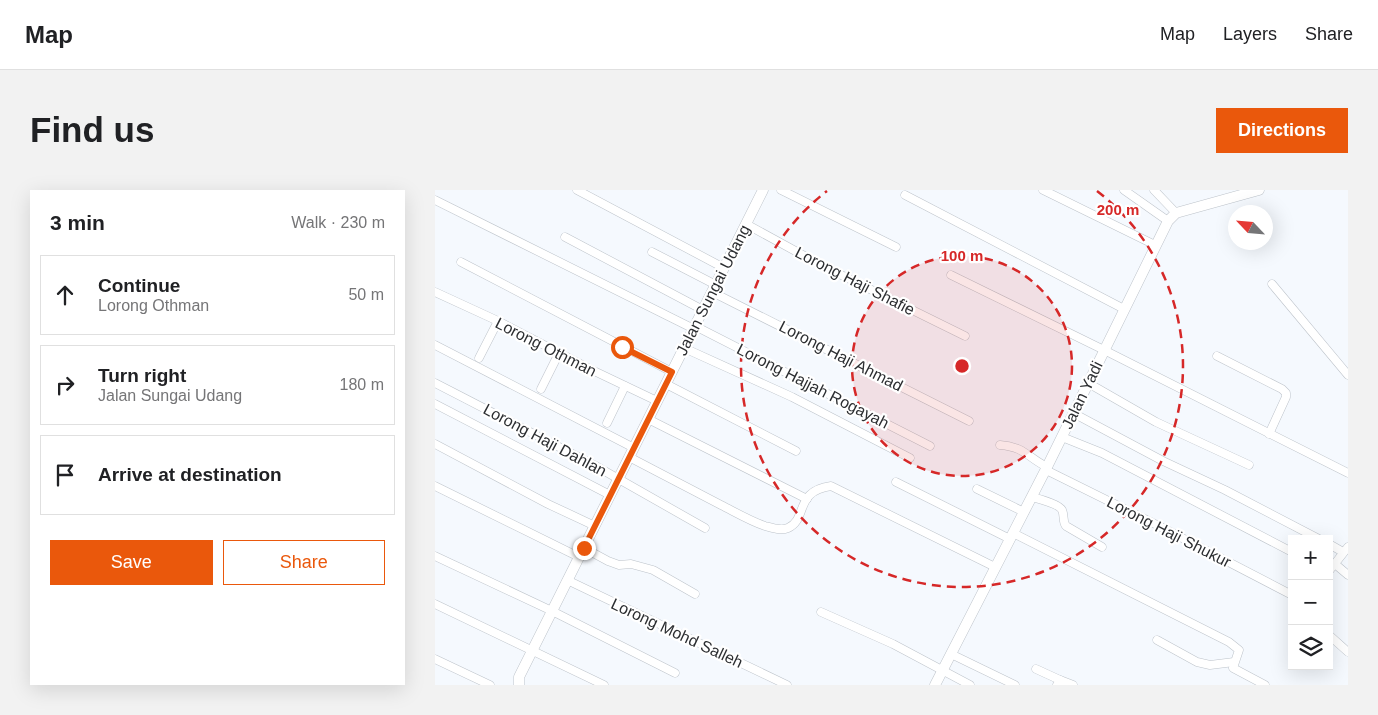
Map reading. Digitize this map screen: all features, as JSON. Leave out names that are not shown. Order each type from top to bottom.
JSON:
[{"type":"street","points":[[577,190],[724,268]]},
{"type":"street","name":"Jalan Sungai Udang","points":[[519,685],[519,677],[763,190]]},
{"type":"street","points":[[781,190],[896,247]]},
{"type":"street","points":[[1043,190],[1155,246]]},
{"type":"street","points":[[1124,190],[1169,221]]},
{"type":"street","points":[[1154,190],[1176,213],[1259,190]]},
{"type":"street","points":[[905,195],[1124,309]]},
{"type":"street","name":"Lorong Hajjah Rogayah","points":[[435,200],[694,327],[930,446]]},
{"type":"street","name":"Jalan Yadi","points":[[935,685],[1047,468],[1155,246],[1169,221],[1176,213]]},
{"type":"street","name":"Lorong Haji Shafie","points":[[747,224],[821,265],[965,336]]},
{"type":"street","points":[[565,237],[703,310]]},
{"type":"street","name":"Lorong Haji Ahmad","points":[[652,252],[714,288],[969,421]]},
{"type":"street","points":[[461,262],[672,372]]},
{"type":"street","points":[[951,275],[1348,473]]},
{"type":"street","points":[[1273,284],[1348,375]]},
{"type":"street","name":"Lorong Othman","points":[[435,292],[498,321],[657,402]]},
{"type":"street","points":[[479,358],[498,321]]},
{"type":"street","points":[[435,345],[634,448]]},
{"type":"street","points":[[684,348],[792,397],[910,458]]},
{"type":"street","points":[[541,389],[559,353]]},
{"type":"street","points":[[1217,356],[1282,388],[1286,393],[1286,397],[1269,434]]},
{"type":"street","name":"Lorong Haji Dahlan","points":[[435,383],[618,479],[705,528]]},
{"type":"street","points":[[1088,383],[1156,422],[1249,465]]},
{"type":"street","points":[[666,384],[796,451]]},
{"type":"street","points":[[607,423],[625,386]]},
{"type":"street","points":[[435,404],[610,495]]},
{"type":"street","points":[[1073,414],[1311,535]]},
{"type":"street","points":[[648,419],[807,499]]},
{"type":"street","points":[[1062,437],[1102,453],[1288,550]]},
{"type":"street","points":[[435,444],[548,504],[595,526]]},
{"type":"street","name":"Lorong Haji Shukur","points":[[1000,445],[1020,449],[1047,468],[1288,593]]},
{"type":"street","points":[[629,458],[750,519],[776,529],[786,529],[793,525],[811,492],[820,487],[831,486],[995,566]]},
{"type":"street","points":[[896,482],[1229,642],[1239,650],[1233,665],[1235,670],[1265,685]]},
{"type":"street","points":[[435,486],[579,558]]},
{"type":"street","points":[[977,489],[1024,512]]},
{"type":"street","points":[[1032,497],[1059,506],[1063,511],[1063,523],[1066,526],[1102,547]]},
{"type":"street","points":[[1333,545],[1346,547],[1333,566]]},
{"type":"street","points":[[584,548],[619,565],[631,564],[653,570],[695,594]]},
{"type":"street","points":[[435,556],[552,611],[675,673]]},
{"type":"street","points":[[1335,564],[1348,575]]},
{"type":"street","name":"Lorong Mohd Salleh","points":[[567,580],[787,685]]},
{"type":"street","points":[[435,604],[604,685]]},
{"type":"street","points":[[821,612],[893,644],[970,685]]},
{"type":"street","points":[[1333,639],[1348,652]]},
{"type":"street","points":[[1157,640],[1197,662],[1210,665],[1234,662]]},
{"type":"street","points":[[951,654],[1015,685]]},
{"type":"street","points":[[435,659],[490,685]]},
{"type":"street","points":[[1036,669],[1059,682],[1073,685]]},
{"type":"route","points":[[584,548],[672,372],[622,347]]}]
